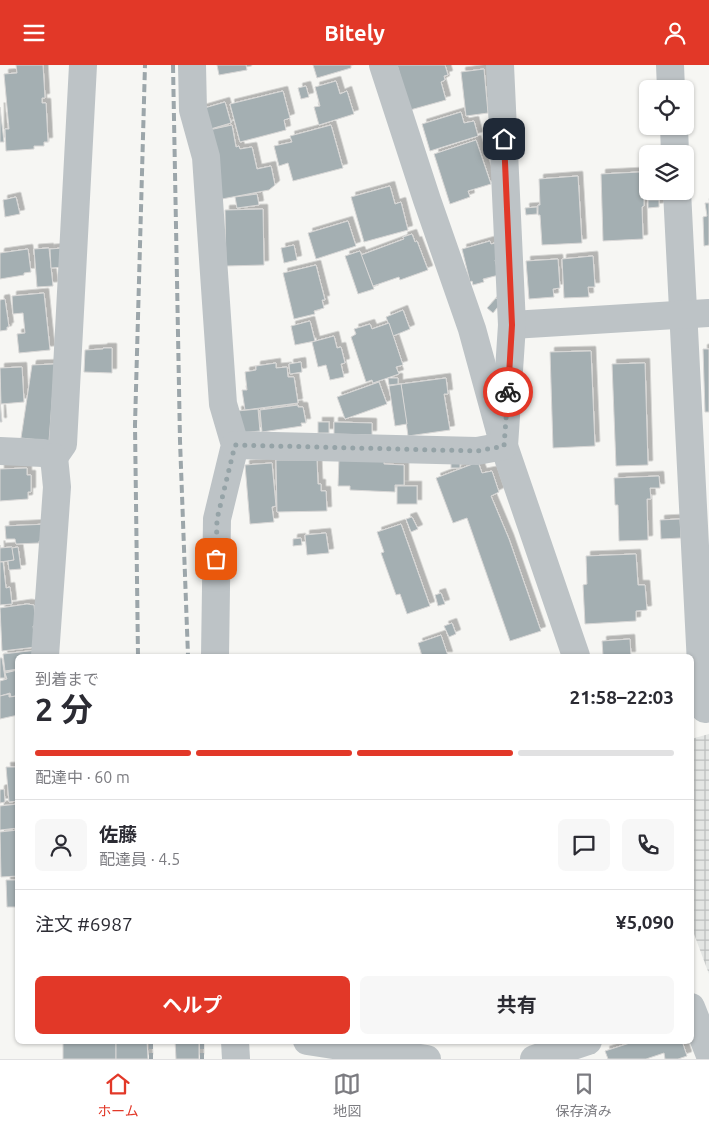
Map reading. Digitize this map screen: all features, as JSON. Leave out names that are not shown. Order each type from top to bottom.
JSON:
[{"type":"street","points":[[46,654],[57,487],[54,457],[63,443],[83,65]]},
{"type":"street","points":[[192,65],[193,110],[206,157],[223,404],[235,445],[217,519],[215,654]]},
{"type":"street","points":[[383,65],[472,329],[504,446],[575,654]]},
{"type":"street","points":[[500,65],[512,325],[504,446]]},
{"type":"street","points":[[670,65],[671,80]]},
{"type":"street","points":[[678,200],[696,314],[702,710]]},
{"type":"street","points":[[512,325],[696,314]]},
{"type":"street","points":[[235,445],[477,451],[504,446]]},
{"type":"street","points":[[0,451],[43,453],[54,457]]},
{"type":"street","points":[[694,1015],[709,1053]]},
{"type":"street","points":[[235,1044],[236,1059]]},
{"type":"street","points":[[327,1044],[427,1059]]},
{"type":"street","points":[[534,1059],[579,1044]]},
{"type":"shaded area","points":[[709,734],[709,974],[694,934],[694,738]]},
{"type":"building","points":[[16,65],[43,65],[45,98],[42,98],[42,103],[46,103],[48,142],[44,142],[44,146],[34,146],[34,149],[6,151],[5,129],[9,129],[4,74],[17,73]]},
{"type":"building","points":[[217,65],[246,65],[247,70],[219,75]]},
{"type":"building","points":[[313,65],[351,65],[351,68],[317,78]]},
{"type":"building","points":[[397,65],[445,65],[448,75],[444,76],[445,80],[441,82],[446,100],[410,110]]},
{"type":"building","points":[[484,69],[488,113],[466,116],[461,72]]},
{"type":"building","points":[[336,81],[340,94],[347,91],[354,114],[319,125],[314,107],[320,106],[315,87]]},
{"type":"building","points":[[306,86],[309,97],[301,99],[298,88]]},
{"type":"building","points":[[283,91],[290,118],[284,120],[286,130],[240,142],[230,104]]},
{"type":"building","points":[[225,102],[231,123],[207,130],[201,109]]},
{"type":"building","points":[[0,107],[4,142],[0,142]]},
{"type":"building","points":[[461,112],[464,123],[474,121],[478,136],[430,151],[422,124]]},
{"type":"building","points":[[232,125],[236,147],[239,146],[240,149],[252,147],[257,169],[271,166],[275,185],[269,190],[222,199],[209,130]]},
{"type":"building","points":[[331,125],[343,168],[293,181],[288,163],[279,166],[274,146],[292,142],[290,136]]},
{"type":"building","points":[[476,140],[491,184],[468,191],[470,197],[450,204],[434,154]]},
{"type":"building","points":[[639,172],[639,200],[644,200],[644,206],[642,207],[643,239],[603,241],[601,174]]},
{"type":"building","points":[[578,176],[582,243],[542,245],[540,215],[538,215],[538,205],[540,205],[539,179]]},
{"type":"building","points":[[390,186],[395,204],[401,202],[408,230],[364,242],[351,197]]},
{"type":"building","points":[[257,194],[259,205],[237,208],[235,197]]},
{"type":"building","points":[[16,197],[20,214],[5,217],[3,200]]},
{"type":"building","points":[[648,200],[659,200],[659,207],[648,208]]},
{"type":"building","points":[[705,203],[709,203],[709,245],[704,246],[703,217],[707,216]]},
{"type":"building","points":[[537,207],[537,214],[526,215],[525,208]]},
{"type":"building","points":[[263,209],[264,265],[226,266],[225,210]]},
{"type":"building","points":[[348,221],[356,246],[316,259],[308,233]]},
{"type":"building","points":[[412,234],[415,242],[417,241],[428,270],[400,280],[399,277],[373,286],[361,255],[404,239],[403,237]]},
{"type":"building","points":[[490,241],[491,244],[495,243],[499,258],[495,260],[499,275],[483,279],[484,282],[473,285],[472,281],[470,282],[462,249]]},
{"type":"building","points":[[294,245],[297,260],[284,263],[281,248]]},
{"type":"building","points":[[49,248],[53,286],[37,287],[34,249]]},
{"type":"building","points":[[63,248],[65,267],[51,268],[50,249]]},
{"type":"building","points":[[28,249],[31,272],[0,279],[0,253]]},
{"type":"building","points":[[360,251],[374,289],[358,294],[345,256]]},
{"type":"building","points":[[593,256],[595,287],[588,287],[589,297],[564,298],[562,259]]},
{"type":"building","points":[[558,259],[560,288],[553,289],[554,297],[529,299],[526,261]]},
{"type":"building","points":[[316,265],[325,300],[322,300],[324,308],[314,311],[315,314],[294,319],[283,273]]},
{"type":"building","points":[[44,293],[50,350],[19,353],[17,334],[25,333],[23,313],[13,314],[12,296]]},
{"type":"building","points":[[496,298],[501,303],[493,313],[487,308]]},
{"type":"building","points":[[5,299],[9,327],[7,327],[7,330],[0,331],[0,300]]},
{"type":"building","points":[[403,310],[410,329],[393,336],[386,317]]},
{"type":"building","points":[[310,321],[315,341],[295,345],[291,326]]},
{"type":"building","points":[[389,323],[403,365],[396,367],[399,374],[373,383],[372,380],[366,382],[351,337],[356,334],[354,329],[370,324],[372,329]]},
{"type":"building","points":[[334,336],[337,348],[341,347],[345,363],[341,364],[344,377],[330,380],[326,365],[318,367],[312,342]]},
{"type":"building","points":[[112,348],[112,373],[84,372],[85,350]]},
{"type":"building","points":[[703,349],[709,349],[709,412],[705,412]]},
{"type":"building","points":[[591,351],[595,446],[553,448],[550,352]]},
{"type":"building","points":[[301,362],[302,372],[290,374],[289,364]]},
{"type":"building","points":[[276,363],[276,368],[287,367],[288,377],[294,377],[298,403],[245,410],[242,390],[247,390],[245,372],[256,370],[256,366]]},
{"type":"building","points":[[645,363],[648,465],[616,466],[612,364]]},
{"type":"building","points":[[55,364],[49,441],[21,438],[32,365]]},
{"type":"building","points":[[22,367],[24,402],[1,404],[0,368]]},
{"type":"building","points":[[388,378],[398,378],[398,384],[389,385]]},
{"type":"building","points":[[446,378],[448,394],[444,394],[450,430],[408,436],[401,384]]},
{"type":"building","points":[[379,382],[387,404],[345,419],[337,397]]},
{"type":"building","points":[[401,384],[407,424],[395,426],[389,386]]},
{"type":"building","points":[[0,400],[2,422],[0,422]]},
{"type":"building","points":[[298,405],[298,407],[303,407],[306,423],[301,423],[302,426],[262,432],[260,410]]},
{"type":"building","points":[[258,409],[260,431],[240,433],[237,411]]},
{"type":"building","points":[[318,422],[329,422],[329,433],[318,433]]},
{"type":"building","points":[[334,422],[372,423],[372,435],[334,434]]},
{"type":"building","points":[[339,457],[384,458],[384,464],[404,465],[404,485],[395,485],[395,492],[350,490],[350,486],[338,486]]},
{"type":"building","points":[[276,460],[317,460],[318,484],[321,484],[321,491],[326,491],[327,511],[277,512]]},
{"type":"building","points":[[451,461],[460,462],[460,468],[451,468]]},
{"type":"building","points":[[478,462],[482,473],[492,471],[499,492],[491,496],[509,539],[541,631],[510,641],[467,518],[453,523],[436,478]]},
{"type":"building","points":[[272,463],[276,506],[272,507],[274,522],[250,524],[245,465]]},
{"type":"building","points":[[27,468],[27,475],[31,475],[31,492],[28,492],[28,499],[0,501],[0,469]]},
{"type":"building","points":[[659,476],[660,488],[650,488],[651,499],[647,499],[648,540],[619,541],[618,505],[615,505],[614,478]]},
{"type":"building","points":[[397,486],[417,486],[417,504],[397,504]]},
{"type":"building","points":[[412,517],[418,529],[411,532],[406,519]]},
{"type":"building","points":[[680,519],[681,538],[661,539],[660,520]]},
{"type":"building","points":[[48,524],[49,540],[39,541],[39,543],[16,544],[15,539],[6,539],[5,526]]},
{"type":"building","points":[[401,524],[430,606],[407,614],[400,594],[396,595],[381,553],[384,552],[377,532]]},
{"type":"building","points":[[326,533],[329,553],[307,555],[305,535]]},
{"type":"building","points":[[301,538],[302,545],[293,546],[293,539]]},
{"type":"building","points":[[12,547],[14,560],[0,562],[0,548]]},
{"type":"building","points":[[18,547],[21,569],[9,570],[8,561],[14,560],[12,548]]},
{"type":"building","points":[[636,554],[638,585],[645,585],[647,610],[636,611],[636,621],[585,624],[583,585],[587,584],[586,556]]},
{"type":"building","points":[[0,562],[3,562],[6,588],[10,587],[12,604],[0,605]]},
{"type":"building","points":[[441,593],[445,604],[438,606],[435,595]]},
{"type":"building","points":[[27,604],[34,605],[36,625],[33,626],[36,647],[2,651],[0,608]]},
{"type":"building","points":[[452,623],[456,634],[449,637],[444,626]]},
{"type":"building","points":[[441,635],[447,654],[421,654],[418,643]]},
{"type":"building","points":[[630,639],[631,654],[603,654],[602,641]]},
{"type":"building","points":[[37,650],[38,654],[15,654],[15,669],[5,671],[3,654]]},
{"type":"building","points":[[0,658],[2,658],[5,678],[0,678]]},
{"type":"building","points":[[15,671],[15,696],[11,697],[10,693],[0,696],[0,681],[7,679],[5,673]]},
{"type":"building","points":[[9,694],[9,697],[15,696],[15,716],[0,719],[0,696]]},
{"type":"building","points":[[6,767],[15,767],[15,801],[9,802]]},
{"type":"building","points":[[4,789],[5,802],[0,803],[0,790]]},
{"type":"building","points":[[15,804],[15,828],[0,830],[0,806]]},
{"type":"building","points":[[15,830],[15,876],[1,877],[0,832]]},
{"type":"building","points":[[6,880],[15,880],[15,907],[7,907]]},
{"type":"building","points":[[63,1044],[116,1044],[116,1059],[63,1059]]},
{"type":"building","points":[[116,1044],[147,1044],[148,1059],[116,1059]]},
{"type":"building","points":[[175,1044],[199,1044],[199,1059],[176,1059]]},
{"type":"building","points":[[627,1044],[683,1044],[687,1056],[678,1059],[665,1059],[664,1053],[646,1059],[608,1059],[605,1051]]},
{"type":"railway","points":[[138,654],[135,425],[145,65]]},
{"type":"railway","points":[[173,65],[180,441],[188,654]]},
{"type":"railway","points":[[151,1044],[151,1059]]},
{"type":"railway","points":[[202,1044],[202,1059]]},
{"type":"way so far","points":[[216,559],[217,519],[235,445],[477,451],[504,446],[508,392]]},
{"type":"route","points":[[504,139],[512,325],[508,392]]}]
